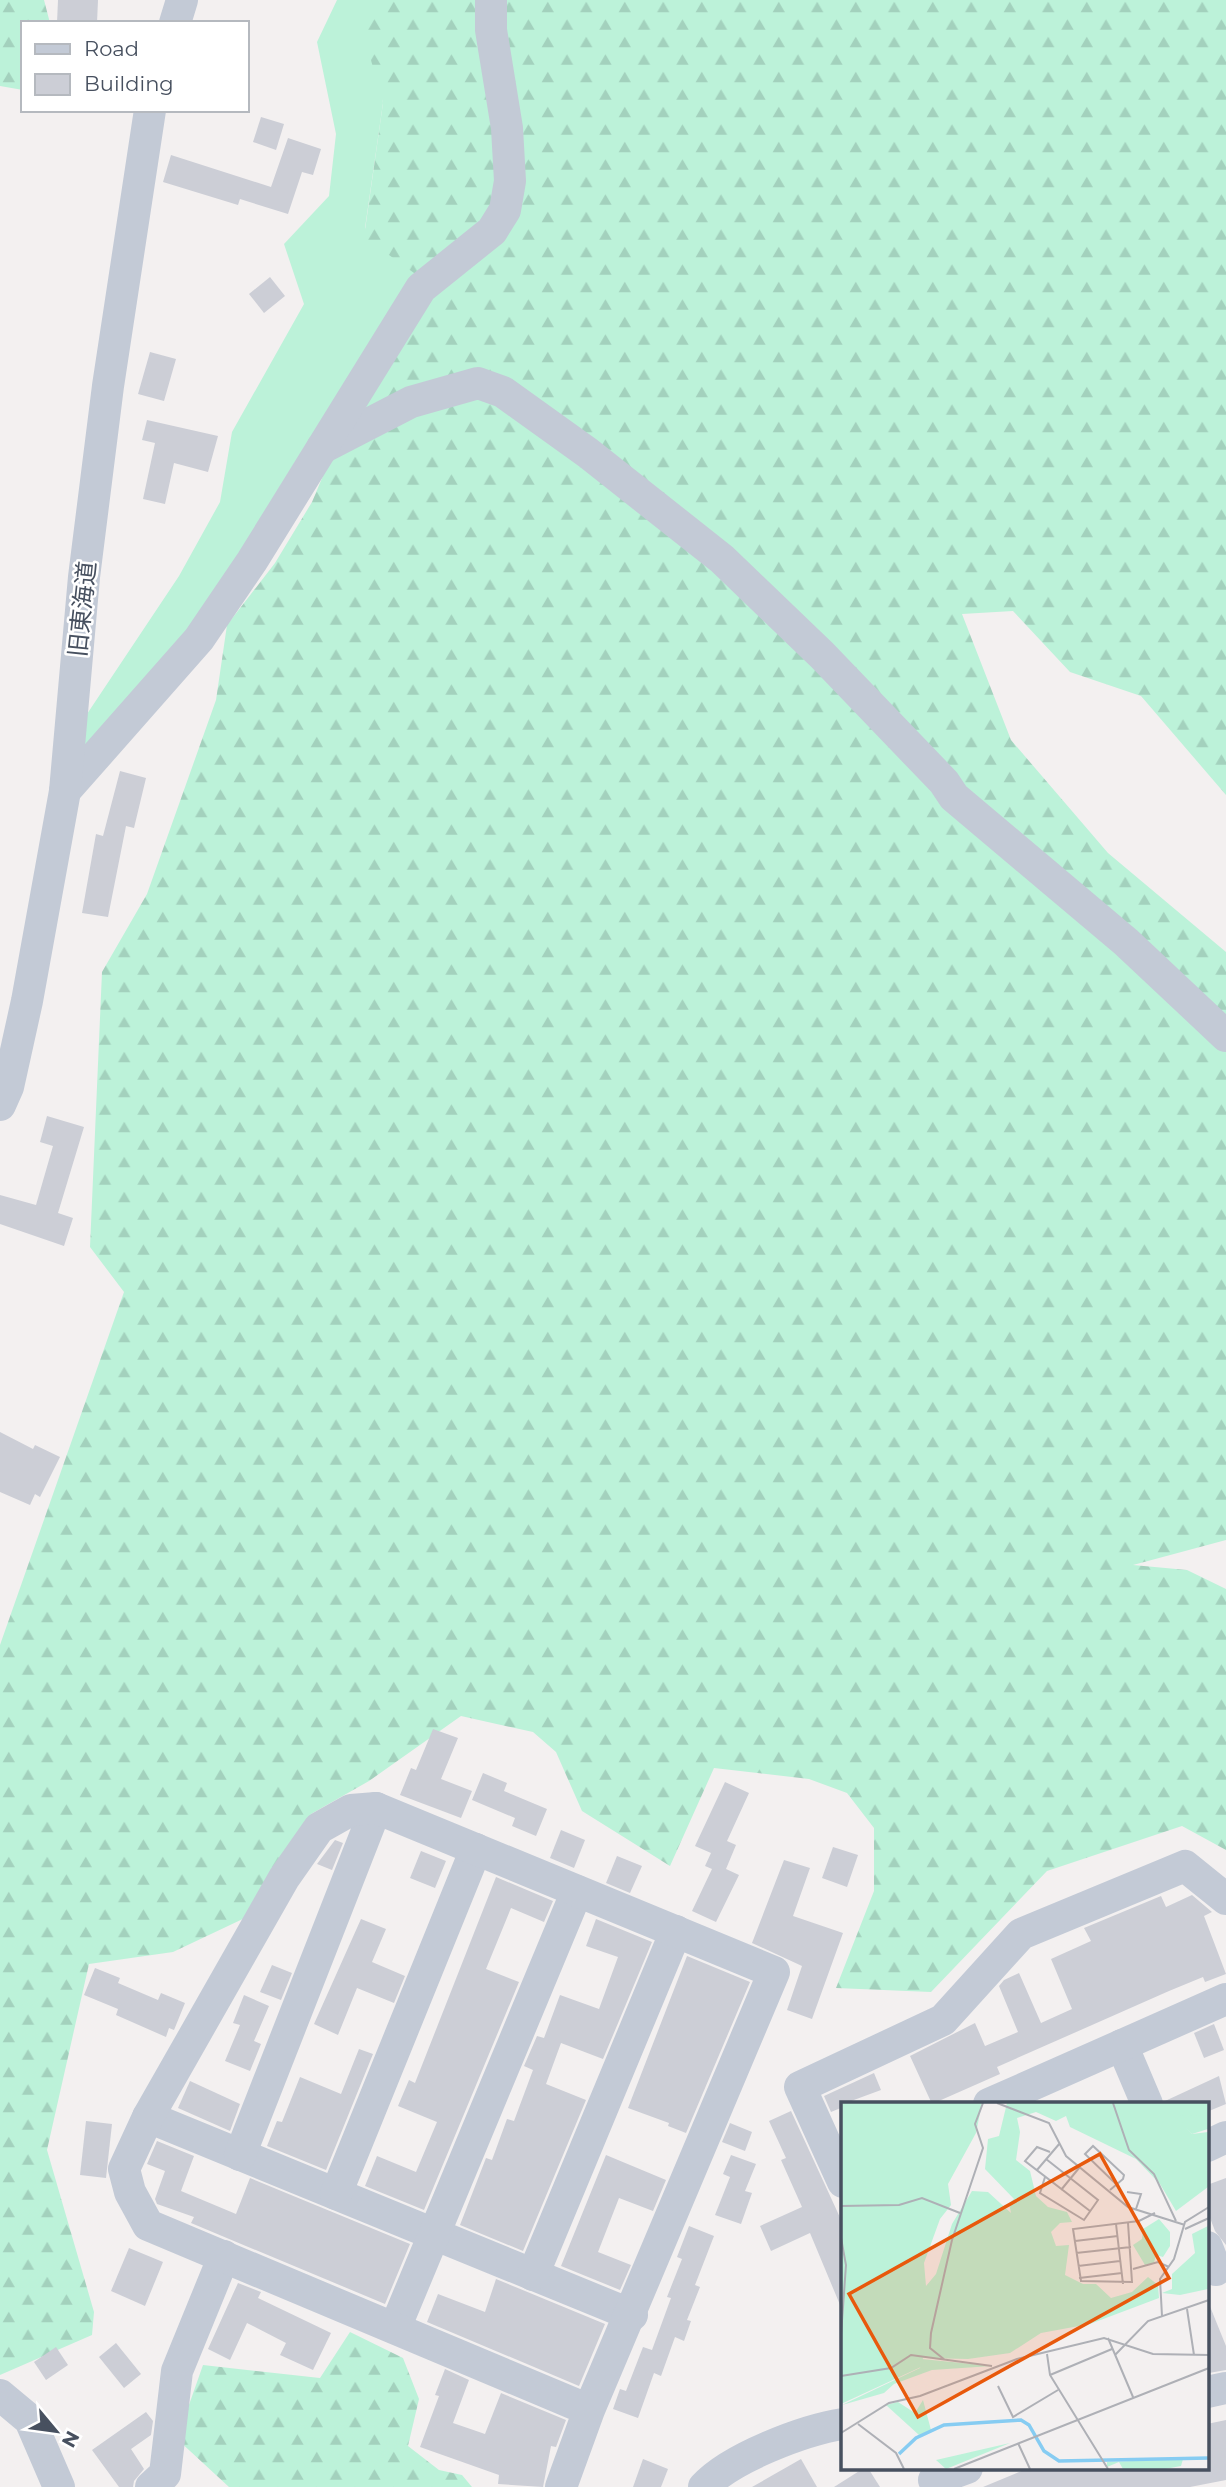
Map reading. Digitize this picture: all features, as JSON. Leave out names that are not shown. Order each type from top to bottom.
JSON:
[{"type":"street","points":[[176,21],[182,0]]},
{"type":"street","points":[[65,791],[199,639],[252,561],[421,288],[492,230],[505,210],[510,181],[507,128],[491,30],[491,0]]},
{"type":"street","name":"旧東海道","points":[[0,1105],[8,1087],[27,1001],[65,791],[84,577],[104,414],[150,112]]},
{"type":"street","points":[[322,448],[411,402],[478,383],[503,392],[588,453],[722,559],[822,655],[944,782],[954,797],[1126,942],[1226,1036]]},
{"type":"street","points":[[240,2155],[376,1808]]},
{"type":"street","points":[[561,2487],[589,2410],[632,2315],[774,1972],[376,1808],[351,1811],[319,1828],[284,1878],[148,2117],[124,2169],[136,2203],[148,2225],[589,2410]]},
{"type":"street","points":[[336,2194],[476,1849]]},
{"type":"street","points":[[841,2174],[800,2087],[943,2020],[1021,1934],[1185,1866],[1226,1899]]},
{"type":"street","points":[[395,2328],[576,1891]]},
{"type":"street","points":[[533,2275],[676,1931]]},
{"type":"street","points":[[994,2102],[1226,1999]]},
{"type":"street","points":[[1122,2045],[1146,2102]]},
{"type":"street","points":[[148,2117],[632,2315]]},
{"type":"street","points":[[1208,2146],[1226,2137]]},
{"type":"street","points":[[151,2487],[165,2474],[177,2371],[224,2256]]},
{"type":"street","points":[[1208,2392],[1226,2388]]},
{"type":"street","points":[[0,2395],[30,2420],[59,2487]]},
{"type":"street","points":[[704,2487],[714,2476],[776,2445],[841,2425]]},
{"type":"street","points":[[934,2478],[960,2470]]},
{"type":"green space","points":[[0,0],[44,0],[49,21],[21,21],[21,90],[0,86]]},
{"type":"green space","points":[[337,0],[367,0],[383,103],[365,228],[421,278],[314,442],[295,462],[194,627],[77,778],[85,717],[179,576],[220,502],[232,432],[304,304],[284,244],[329,196],[336,134],[317,42]]},
{"type":"green space","points":[[366,0],[1226,0],[1226,795],[1141,696],[1070,672],[1013,611],[962,614],[1011,740],[1108,853],[1226,952],[1226,1540],[1133,1565],[1187,1570],[1226,1589],[1226,1850],[1182,1826],[1047,1871],[931,1992],[836,1988],[874,1891],[874,1828],[847,1793],[809,1779],[714,1768],[670,1866],[582,1811],[556,1752],[533,1732],[461,1716],[369,1781],[311,1814],[276,1873],[262,1910],[173,1952],[89,1964],[47,2150],[94,2312],[92,2335],[0,2375],[0,1645],[124,1292],[90,1247],[102,972],[147,894],[216,700],[227,625],[275,563],[312,502],[356,397],[421,278],[364,237],[383,103],[367,46]]},
{"type":"green space","points":[[350,2332],[403,2358],[419,2399],[408,2446],[439,2470],[462,2475],[472,2487],[229,2487],[177,2439],[203,2365],[320,2378]]},
{"type":"building","points":[[58,0],[98,0],[97,21],[57,21]]},
{"type":"building","points":[[261,117],[284,124],[276,150],[253,142]]},
{"type":"building","points":[[288,138],[321,149],[313,175],[302,172],[288,214],[240,199],[238,205],[163,182],[171,155],[271,187]]},
{"type":"building","points":[[270,277],[285,296],[264,313],[249,294]]},
{"type":"building","points":[[150,352],[176,359],[164,401],[138,394]]},
{"type":"building","points":[[147,420],[218,436],[208,472],[174,463],[165,504],[143,499],[155,443],[142,440]]},
{"type":"building","points":[[120,771],[146,778],[134,828],[126,826],[108,917],[82,913],[96,834],[103,836]]},
{"type":"building","points":[[47,1116],[84,1127],[58,1213],[73,1218],[64,1246],[0,1224],[0,1195],[36,1205],[53,1146],[40,1142]]},
{"type":"building","points":[[0,1432],[33,1449],[35,1445],[60,1457],[40,1497],[35,1494],[30,1505],[0,1492]]},
{"type":"building","points":[[433,1729],[458,1738],[441,1779],[472,1791],[461,1818],[400,1795],[411,1768],[416,1770]]},
{"type":"building","points":[[483,1773],[507,1783],[504,1791],[547,1809],[536,1836],[512,1826],[515,1818],[472,1800]]},
{"type":"building","points":[[725,1782],[749,1793],[727,1841],[736,1845],[726,1869],[739,1875],[716,1922],[692,1911],[712,1869],[705,1866],[711,1853],[695,1846]]},
{"type":"building","points":[[561,1830],[585,1840],[574,1868],[550,1858]]},
{"type":"building","points":[[335,1840],[343,1843],[332,1870],[317,1864]]},
{"type":"building","points":[[833,1847],[858,1855],[847,1887],[822,1878]]},
{"type":"building","points":[[421,1851],[446,1861],[435,1888],[410,1878]]},
{"type":"building","points":[[617,1856],[642,1866],[630,1893],[606,1883]]},
{"type":"building","points":[[784,1860],[810,1868],[793,1916],[843,1933],[812,2019],[787,2010],[802,1966],[752,1943]]},
{"type":"building","points":[[496,1877],[553,1901],[544,1922],[511,1908],[486,1969],[519,1982],[424,2210],[365,2186],[377,2156],[416,2172],[437,2122],[398,2106],[409,2080],[415,2083]]},
{"type":"building","points":[[1192,1895],[1212,1912],[1204,1916],[1226,1974],[1205,1982],[1203,1977],[1169,1991],[997,2067],[1000,2074],[931,2102],[910,2056],[975,2023],[985,2046],[1018,2032],[999,1986],[1004,1980],[1019,1973],[1041,2023],[1072,2009],[1051,1959],[1091,1941],[1084,1928],[1161,1896],[1166,1907]]},
{"type":"building","points":[[361,1919],[386,1929],[372,1962],[405,1976],[394,2003],[357,1988],[338,2035],[314,2024]]},
{"type":"building","points":[[596,1919],[652,1942],[603,2059],[561,2043],[546,2084],[586,2100],[523,2251],[460,2225],[486,2158],[492,2160],[507,2119],[514,2121],[533,2070],[524,2066],[537,2036],[544,2038],[560,1995],[599,2009],[618,1957],[586,1946]]},
{"type":"building","points":[[687,1956],[750,1982],[686,2133],[668,2126],[669,2123],[628,2108]]},
{"type":"building","points":[[272,1965],[292,1973],[281,2000],[260,1992]]},
{"type":"building","points":[[95,1968],[120,1978],[118,1983],[158,2000],[161,1993],[185,2003],[174,2030],[169,2028],[166,2037],[116,2015],[118,2009],[84,1995]]},
{"type":"building","points":[[244,1995],[269,2006],[254,2041],[261,2044],[250,2071],[225,2061],[240,2025],[233,2023]]},
{"type":"building","points":[[1214,2024],[1224,2050],[1204,2058],[1194,2033]]},
{"type":"building","points":[[359,2049],[373,2054],[326,2170],[267,2146],[277,2121],[282,2122],[300,2077],[341,2094]]},
{"type":"building","points":[[874,2073],[881,2090],[848,2102],[841,2102],[841,2108],[831,2112],[824,2096]]},
{"type":"building","points":[[1219,2076],[1226,2104],[1209,2111],[1208,2102],[1165,2101]]},
{"type":"building","points":[[190,2081],[240,2104],[230,2131],[178,2108]]},
{"type":"building","points":[[791,2111],[841,2220],[841,2307],[810,2233],[771,2251],[760,2226],[802,2207],[781,2160],[786,2158],[769,2121]]},
{"type":"building","points":[[86,2121],[112,2124],[106,2178],[80,2175]]},
{"type":"building","points":[[730,2123],[752,2132],[745,2151],[722,2142]]},
{"type":"building","points":[[157,2141],[194,2156],[181,2191],[236,2214],[250,2178],[410,2244],[385,2304],[191,2223],[194,2217],[157,2204],[155,2199],[165,2171],[147,2164]]},
{"type":"building","points":[[606,2155],[666,2180],[653,2211],[619,2198],[598,2252],[631,2265],[620,2290],[561,2266]]},
{"type":"building","points":[[731,2155],[756,2164],[745,2191],[752,2193],[741,2224],[715,2215],[730,2177],[723,2174]]},
{"type":"building","points":[[1226,2178],[1226,2245],[1215,2231],[1208,2213],[1208,2185]]},
{"type":"building","points":[[689,2226],[714,2236],[695,2285],[700,2287],[687,2320],[691,2321],[684,2341],[675,2337],[661,2376],[654,2373],[638,2418],[613,2409],[620,2389],[626,2391],[643,2347],[652,2350],[671,2298],[667,2297],[682,2259],[677,2257]]},
{"type":"building","points":[[129,2248],[163,2262],[145,2306],[111,2291]]},
{"type":"building","points":[[496,2279],[605,2324],[579,2386],[427,2322],[438,2294],[485,2312]]},
{"type":"building","points":[[238,2283],[261,2292],[258,2298],[331,2333],[313,2370],[280,2355],[286,2343],[247,2323],[230,2360],[208,2349]]},
{"type":"building","points":[[1208,2301],[1226,2346],[1226,2370],[1209,2373]]},
{"type":"building","points":[[116,2343],[141,2374],[124,2388],[99,2357]]},
{"type":"building","points":[[56,2347],[68,2365],[46,2380],[34,2362]]},
{"type":"building","points":[[445,2369],[469,2380],[453,2423],[485,2434],[501,2393],[566,2420],[556,2447],[551,2446],[543,2487],[498,2484],[499,2475],[420,2447],[439,2396],[435,2395]]},
{"type":"building","points":[[146,2412],[153,2421],[151,2435],[131,2449],[144,2469],[134,2481],[133,2487],[119,2487],[92,2450]]},
{"type":"building","points":[[1226,2420],[1226,2480],[1190,2487],[983,2487],[1024,2470],[1208,2470],[1208,2424]]},
{"type":"building","points":[[643,2459],[668,2469],[661,2487],[633,2487]]},
{"type":"building","points":[[801,2459],[817,2487],[752,2487]]},
{"type":"building","points":[[861,2470],[869,2470],[880,2487],[834,2487]]}]
